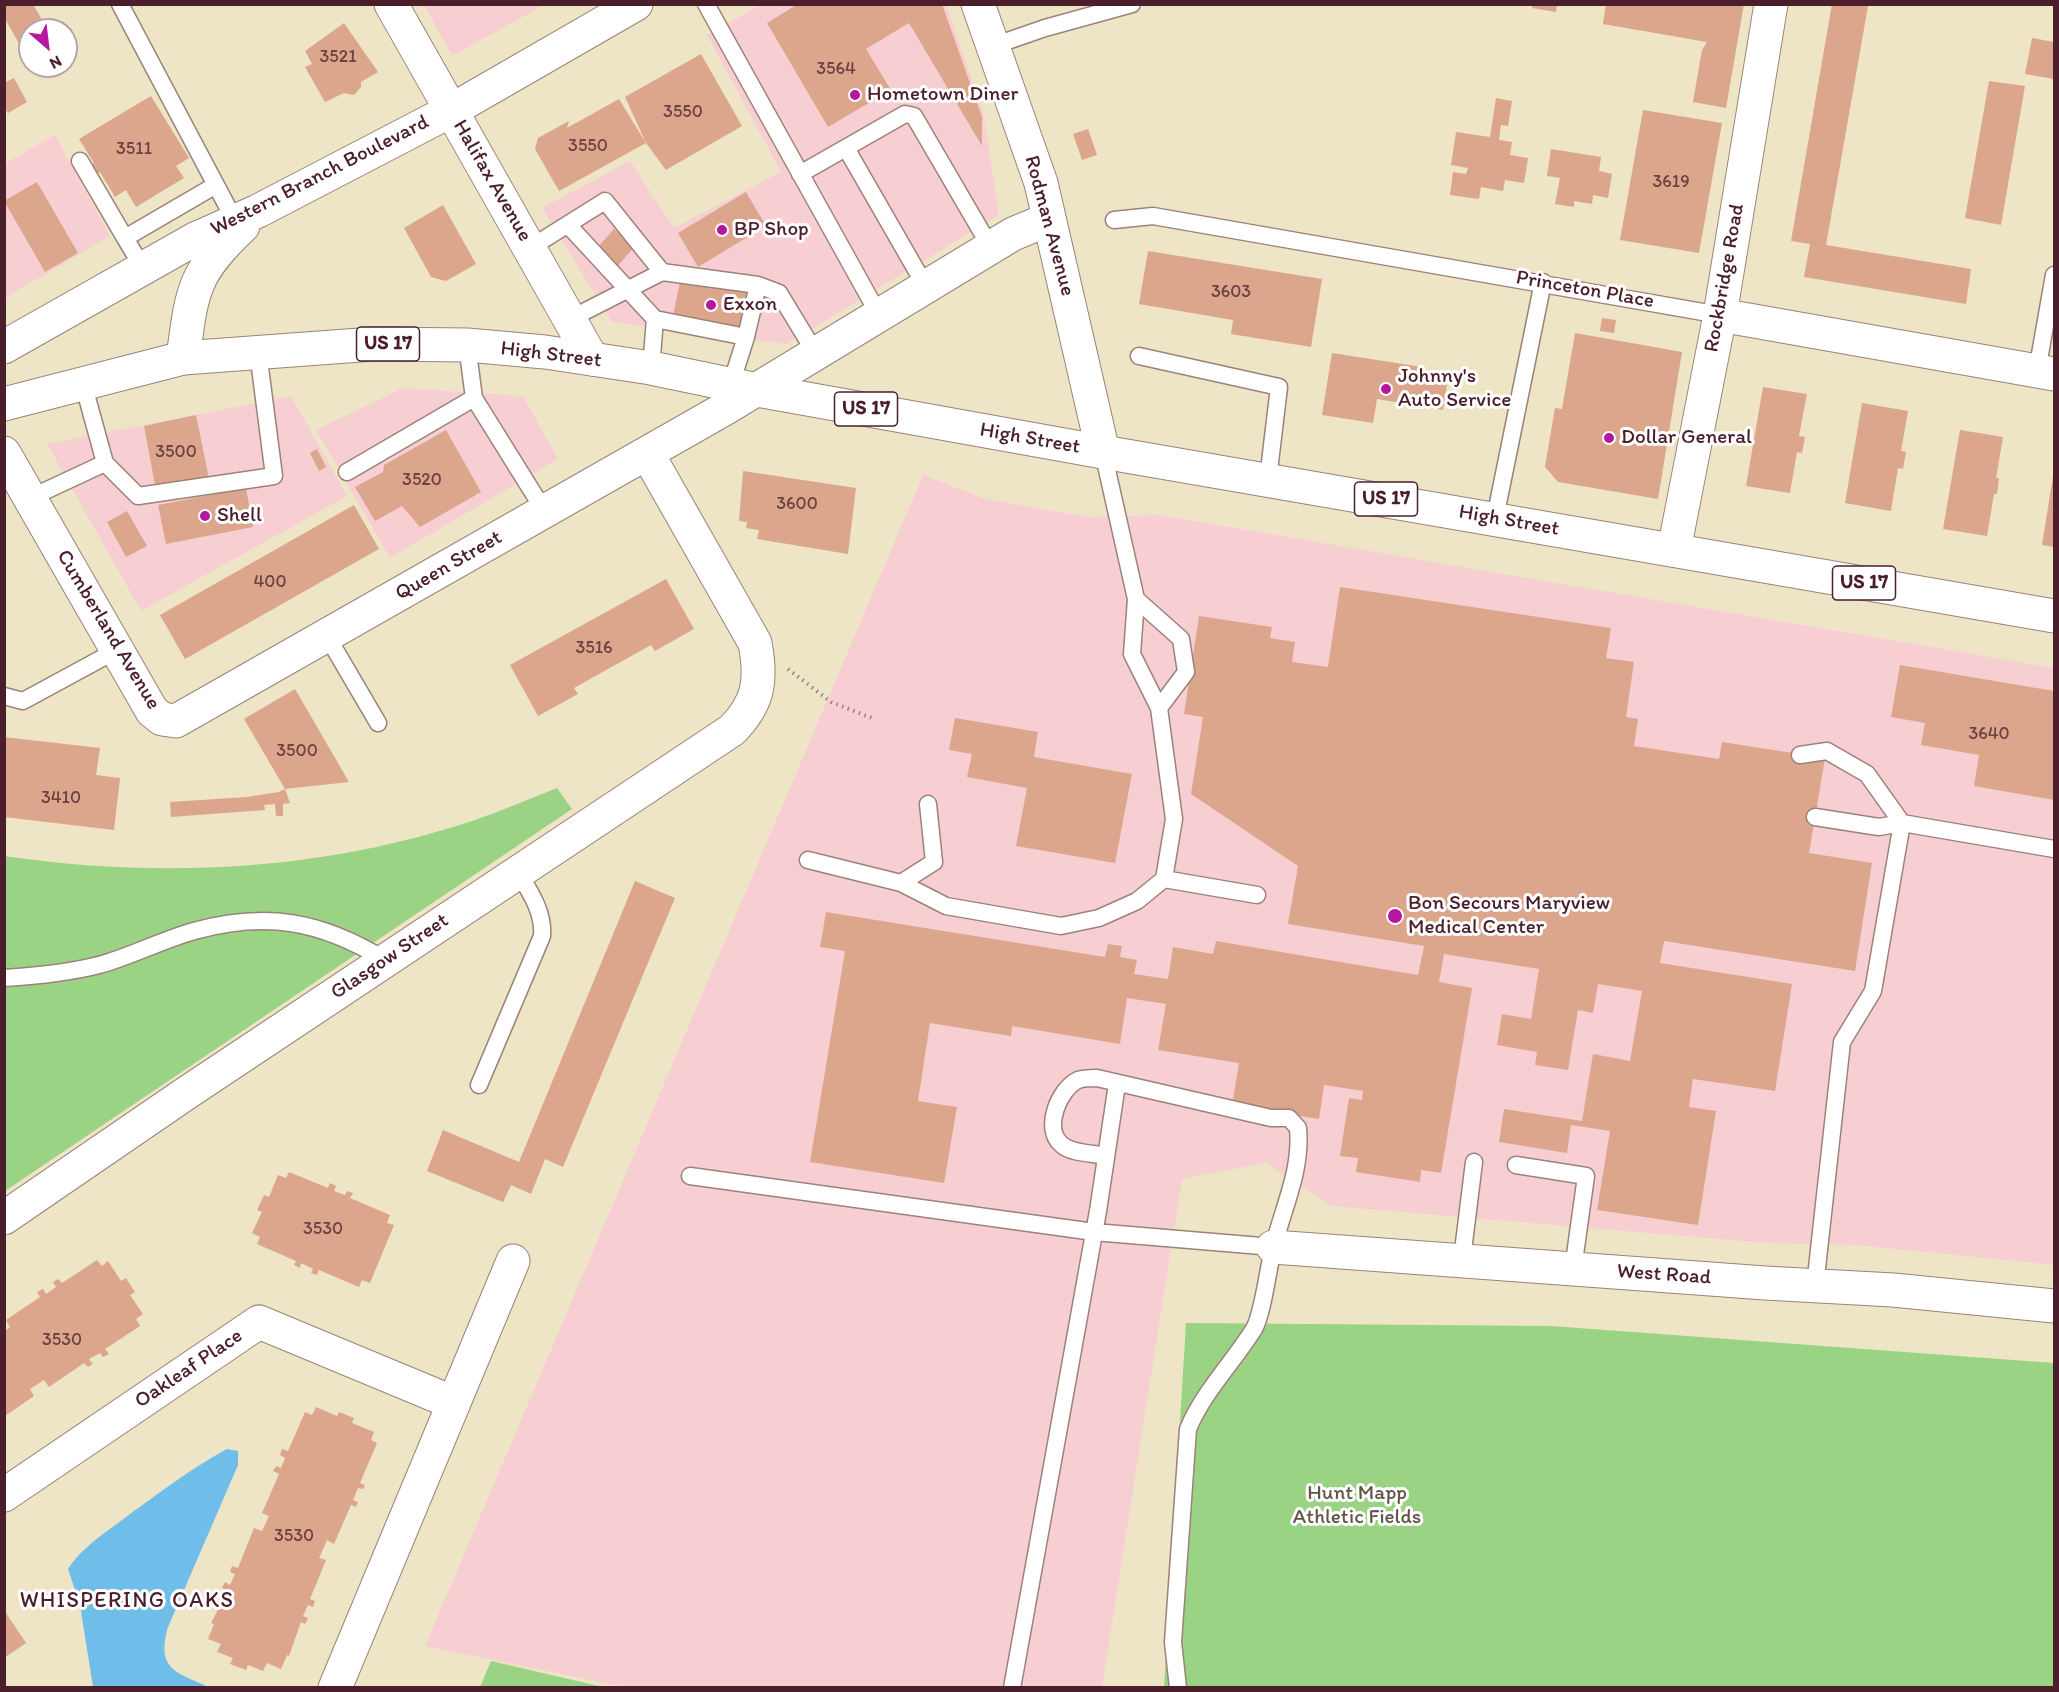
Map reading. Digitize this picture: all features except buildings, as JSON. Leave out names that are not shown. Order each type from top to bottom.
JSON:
[{"type":"street","name":"Halifax Avenue","points":[[391,4],[592,359]]},
{"type":"street","name":"Western Branch Boulevard","points":[[4,347],[195,239],[247,216],[452,110],[636,4]]},
{"type":"street","name":"Rodman Avenue","points":[[978,4],[1041,183],[1103,452]]},
{"type":"street","name":"Rockbridge Road","points":[[1674,550],[1720,315],[1771,4]]},
{"type":"street","points":[[183,358],[191,300],[201,273],[215,252],[247,216]]},
{"type":"street","name":"Queen Street","points":[[251,679],[646,453],[744,387],[816,354],[1013,234],[1049,219]]},
{"type":"street","name":"Princeton Place","points":[[1720,315],[2046,373]]},
{"type":"street","name":"High Street","points":[[4,405],[183,358],[374,344],[467,345],[545,352],[651,368],[1103,452],[2055,616]]},
{"type":"street","name":"Cumberland Avenue","points":[[4,453],[152,711],[162,719],[176,721],[251,679]]},
{"type":"street","points":[[646,453],[755,643]]},
{"type":"street","name":"Glasgow Street","points":[[4,1218],[385,960],[732,730],[748,714],[758,682],[759,667],[755,643]]},
{"type":"street","name":"West Road","points":[[1273,1247],[1893,1290],[2055,1306]]},
{"type":"street","points":[[334,1688],[513,1261]]},
{"type":"street","name":"Oakleaf Place","points":[[4,1494],[259,1322],[454,1403]]},
{"type":"lane","points":[[120,4],[216,185],[247,216]]},
{"type":"lane","points":[[706,4],[879,315]]},
{"type":"lane","points":[[993,46],[1045,28],[1132,4]]},
{"type":"lane","points":[[800,174],[905,114],[914,116],[991,248]]},
{"type":"lane","points":[[846,148],[926,287]]},
{"type":"lane","points":[[80,161],[143,268]]},
{"type":"lane","points":[[125,238],[216,185]]},
{"type":"lane","points":[[530,248],[569,226],[605,201],[662,272]]},
{"type":"lane","name":"Princeton Place","points":[[1114,220],[1153,216],[1543,282],[1720,315]]},
{"type":"lane","points":[[569,226],[655,319],[746,337]]},
{"type":"lane","points":[[570,319],[662,272],[758,285],[778,294],[816,354]]},
{"type":"lane","points":[[2046,373],[2055,275]]},
{"type":"lane","points":[[1495,519],[1543,282]]},
{"type":"lane","points":[[744,387],[746,337],[758,285]]},
{"type":"lane","points":[[651,368],[655,319]]},
{"type":"lane","points":[[467,345],[474,398],[545,512]]},
{"type":"lane","points":[[83,383],[105,463],[138,496],[274,476],[258,352]]},
{"type":"lane","points":[[1139,356],[1279,387],[1268,479]]},
{"type":"lane","points":[[347,472],[474,398]]},
{"type":"lane","points":[[808,860],[901,884],[946,906],[1061,926],[1099,918],[1137,901],[1164,879],[1174,819],[1159,708],[1132,654],[1136,599],[1103,452]]},
{"type":"lane","points":[[30,498],[105,463]]},
{"type":"lane","points":[[1136,599],[1181,639],[1186,672],[1159,708]]},
{"type":"lane","points":[[327,636],[378,723]]},
{"type":"lane","points":[[4,696],[23,700],[117,650]]},
{"type":"lane","points":[[1800,755],[1827,751],[1867,774],[1902,823],[1873,991],[1842,1042],[1815,1286]]},
{"type":"lane","points":[[901,884],[934,862],[928,804]]},
{"type":"lane","points":[[1815,817],[1879,827],[1902,823],[2055,849]]},
{"type":"lane","points":[[479,1085],[542,936],[543,926],[538,908],[518,872]]},
{"type":"lane","points":[[1164,879],[1257,895]]},
{"type":"lane","points":[[4,978],[48,975],[100,965],[194,931],[241,922],[279,920],[317,927],[344,937],[385,960]]},
{"type":"lane","points":[[1106,1156],[1071,1150],[1062,1145],[1055,1136],[1057,1106],[1064,1090],[1079,1079],[1097,1078],[1271,1118],[1289,1118],[1298,1128],[1300,1146],[1293,1186],[1273,1247],[1255,1327],[1198,1405],[1188,1429],[1173,1642],[1178,1688]]},
{"type":"lane","points":[[1012,1688],[1094,1232],[1117,1084]]},
{"type":"lane","points":[[1462,1259],[1474,1162]]},
{"type":"lane","points":[[1516,1165],[1586,1176],[1573,1269]]},
{"type":"lane","points":[[690,1176],[1094,1232],[1273,1247]]},
{"type":"path","points":[[755,643],[831,702],[872,718]]},
{"type":"shaded area","points":[[946,4],[984,116],[999,215],[787,344],[612,322],[542,208],[630,161],[674,228],[781,172],[707,35],[761,5]]},
{"type":"shaded area","points":[[424,5],[544,5],[452,56]]},
{"type":"shaded area","points":[[55,135],[110,236],[5,298],[4,164]]},
{"type":"shaded area","points":[[403,388],[523,396],[558,459],[390,558],[316,430]]},
{"type":"shaded area","points":[[291,396],[347,496],[141,611],[47,444]]},
{"type":"shaded area","name":"Bon Secours Maryview Medical Center","points":[[923,475],[985,499],[1088,517],[1159,515],[2054,668],[2054,1265],[1854,1245],[1765,1243],[1331,1206],[1265,1163],[1182,1179],[1102,1687],[625,1687],[425,1646]]},
{"type":"green space","points":[[557,788],[572,809],[5,1191],[4,856],[63,863],[182,868],[241,866],[299,860],[357,851],[415,838],[472,821]]},
{"type":"green space","name":"Hunt Mapp Athletic Fields","points":[[1186,1323],[1551,1326],[2054,1363],[2054,1687],[1164,1688]]},
{"type":"green space","points":[[491,1661],[603,1687],[480,1687]]},
{"type":"water","points":[[227,1449],[238,1451],[238,1465],[168,1627],[165,1641],[165,1652],[171,1667],[209,1687],[93,1687],[80,1605],[68,1569],[88,1546],[105,1533],[177,1480]]},
{"type":"place","name":"Hometown Diner","points":[[855,95]]},
{"type":"place","name":"BP Shop","points":[[722,230]]},
{"type":"place","name":"Exxon","points":[[711,305]]},
{"type":"place","name":"Johnny's Auto Service","points":[[1386,389]]},
{"type":"place","name":"Dollar General","points":[[1609,438]]},
{"type":"place","name":"Shell","points":[[205,516]]},
{"type":"place","name":"Bon Secours Maryview Medical Center","points":[[1395,916]]},
{"type":"district","name":"WHISPERING OAKS","points":[[127,1601]]}]
